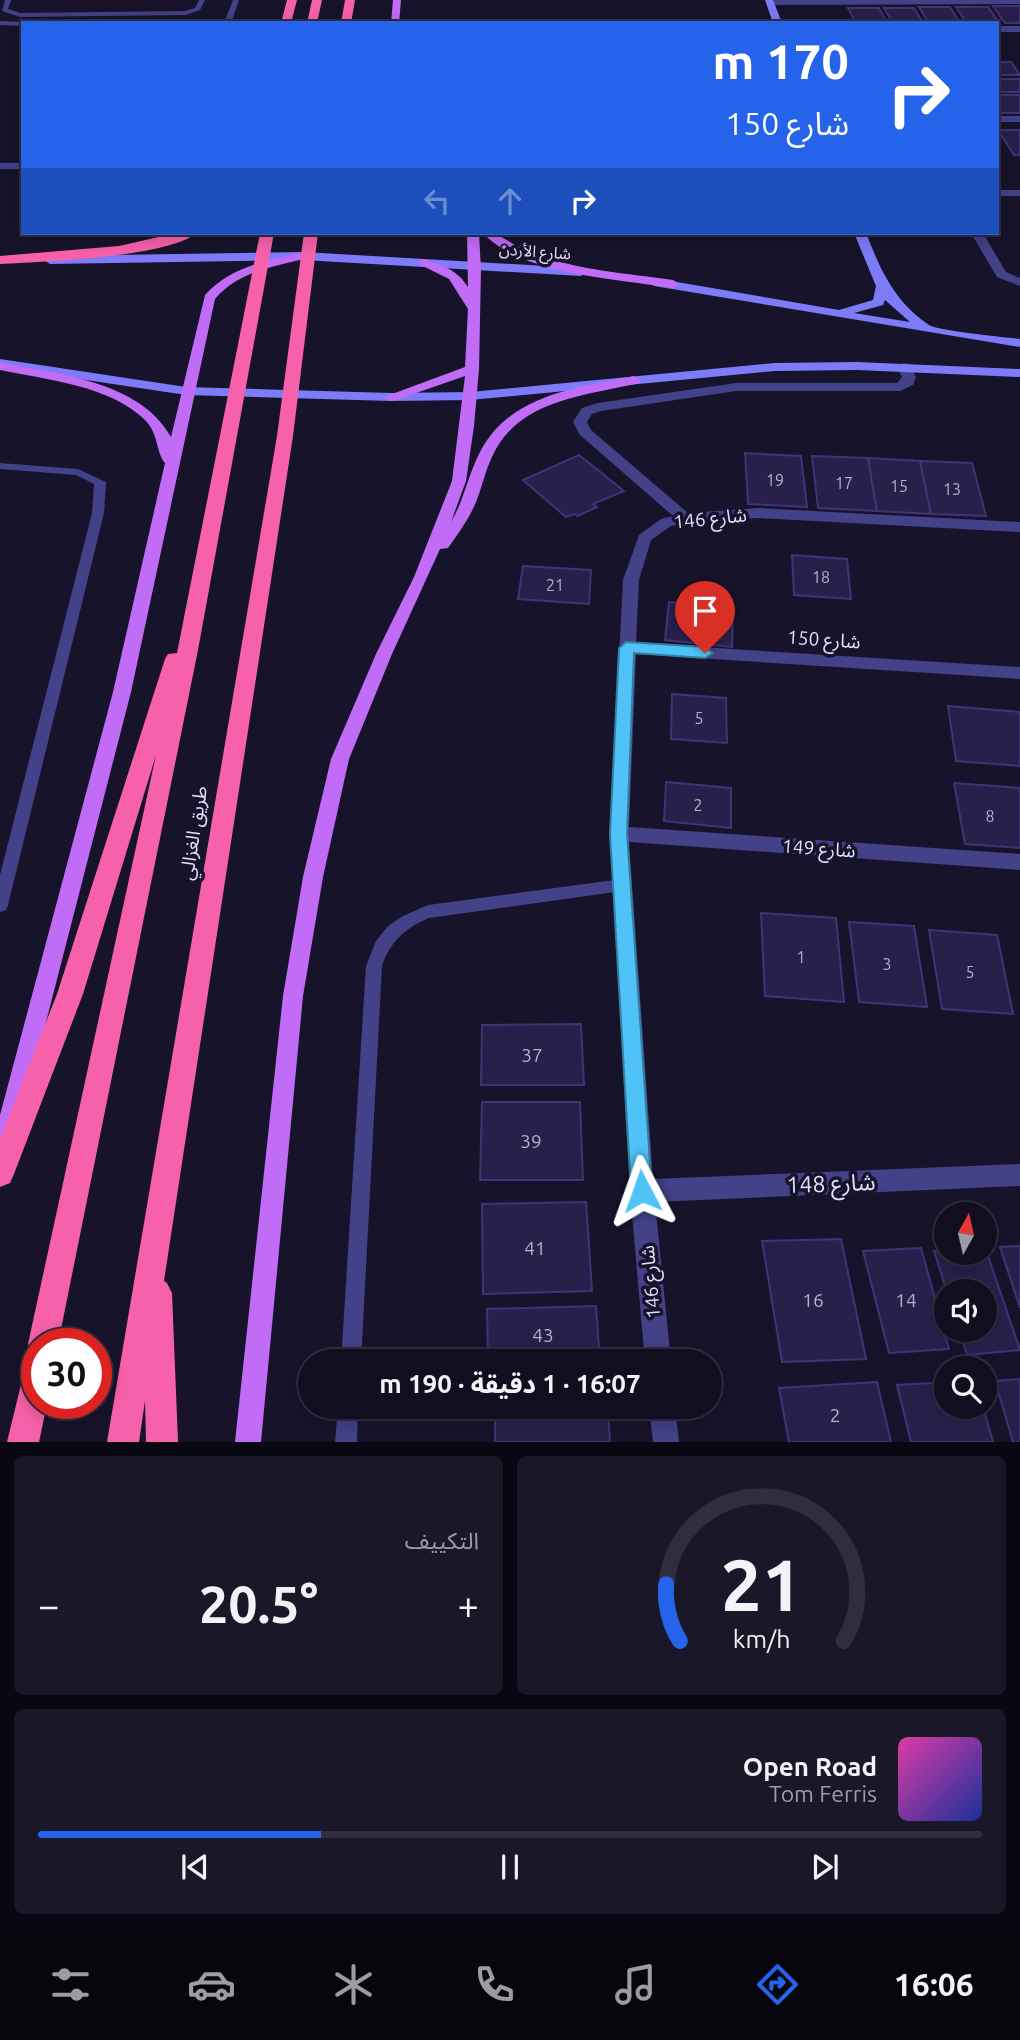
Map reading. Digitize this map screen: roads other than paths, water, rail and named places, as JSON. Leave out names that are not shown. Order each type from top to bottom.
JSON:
[{"type":"highway","points":[[287,21],[292,0]]},
{"type":"highway","points":[[312,21],[317,0]]},
{"type":"highway","points":[[346,21],[350,0]]},
{"type":"highway","points":[[0,261],[118,250],[158,243],[182,235]]},
{"type":"highway","name":"طريق الغزالي","points":[[46,1328],[231,437],[267,235]]},
{"type":"highway","name":"طريق الغزالي","points":[[123,1441],[285,436],[311,235]]},
{"type":"highway","points":[[0,1174],[69,994],[206,560]]},
{"type":"highway","points":[[156,1244],[162,1441]]},
{"type":"highway","points":[[23,1441],[28,1419]]},
{"type":"main road","points":[[395,21],[397,0]]},
{"type":"main road","points":[[770,1],[777,21]]},
{"type":"main road","points":[[248,1441],[293,996],[313,877],[340,759],[384,654],[422,577],[459,481],[470,396],[475,265],[473,235]]},
{"type":"main road","points":[[491,235],[501,244],[533,258],[673,284]]},
{"type":"main road","points":[[861,235],[881,288],[907,316],[933,330]]},
{"type":"main road","points":[[0,1158],[122,692],[186,391],[209,298],[217,287],[234,275],[303,256]]},
{"type":"main road","name":"شارع الأردن","points":[[0,261],[303,256],[559,269],[673,284],[933,330],[1020,342]]},
{"type":"main road","points":[[423,263],[447,270],[457,278],[464,288],[473,316]]},
{"type":"main road","points":[[820,311],[864,308],[879,302],[881,288]]},
{"type":"main road","points":[[0,364],[186,391],[391,397],[470,396],[775,367],[904,367],[1020,375]]},
{"type":"main road","points":[[0,364],[115,394],[134,403],[157,422],[169,446],[169,477]]},
{"type":"main road","points":[[391,397],[438,383],[471,369]]},
{"type":"main road","points":[[422,577],[466,508],[488,449],[509,421],[543,401],[634,380]]},
{"type":"street","points":[[770,1],[1020,1]]},
{"type":"street","points":[[999,29],[1019,30]]},
{"type":"street","points":[[999,119],[1020,119]]},
{"type":"street","points":[[999,193],[1020,193]]},
{"type":"street","points":[[978,235],[1001,274],[1020,282]]},
{"type":"street","points":[[685,518],[585,432],[580,422],[587,411],[598,407],[736,387],[900,387],[908,382],[909,377],[904,367]]},
{"type":"street","name":"شارع 146","points":[[657,1349],[642,1191],[619,834],[631,580],[644,538],[666,522],[685,518],[758,513],[1020,527]]},
{"type":"street","name":"شارع 150","points":[[626,648],[1020,673]]},
{"type":"street","name":"شارع 149","points":[[619,834],[1020,862]]},
{"type":"street","name":"شارع 148","points":[[642,1191],[1020,1175]]},
{"type":"street","points":[[663,1419],[666,1441]]},
{"type":"lane","points":[[8,0],[4,10],[20,15],[179,14],[198,9],[202,0]]},
{"type":"lane","points":[[228,21],[236,0]]},
{"type":"lane","points":[[0,23],[21,24]]},
{"type":"lane","points":[[0,166],[21,166]]},
{"type":"lane","points":[[0,466],[78,472],[100,482],[97,513],[86,565],[0,905]]},
{"type":"lane","points":[[352,1349],[374,966],[379,947],[391,931],[408,919],[428,912],[622,885]]},
{"type":"lane","points":[[346,1441],[347,1419]]}]
